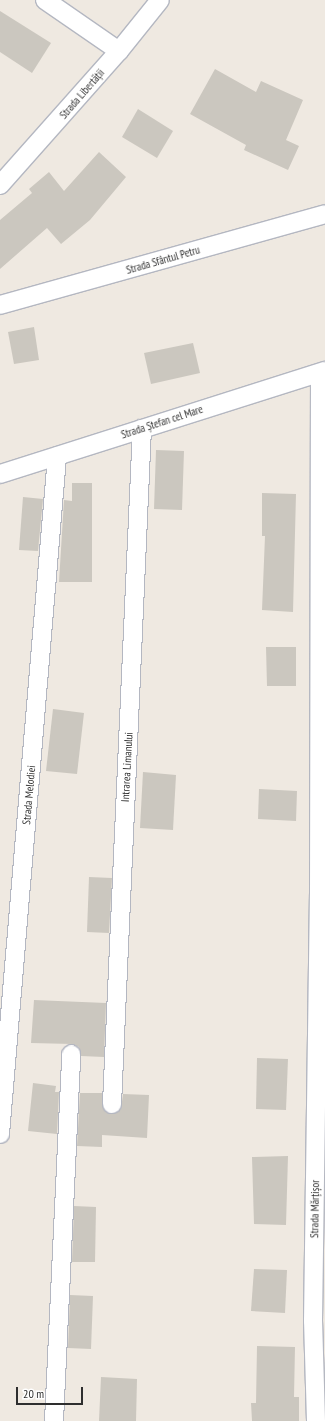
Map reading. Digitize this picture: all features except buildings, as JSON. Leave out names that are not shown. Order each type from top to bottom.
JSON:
[{"type":"street","points":[[46,0],[119,51]]},
{"type":"street","name":"Strada Libertății","points":[[0,185],[119,51],[160,0]]},
{"type":"street","name":"Strada Sfântul Petru","points":[[0,305],[325,214]]},
{"type":"street","name":"Strada Ștefan cel Mare","points":[[0,474],[262,389],[323,372]]},
{"type":"street","name":"Strada Mărțișor","points":[[316,1421],[313,1321],[319,894],[323,372]]},
{"type":"street","name":"Intrarea Limanului","points":[[112,1104],[142,429]]},
{"type":"street","name":"Strada Melodiei","points":[[0,1134],[57,456]]},
{"type":"street","points":[[54,1421],[71,1054]]}]
